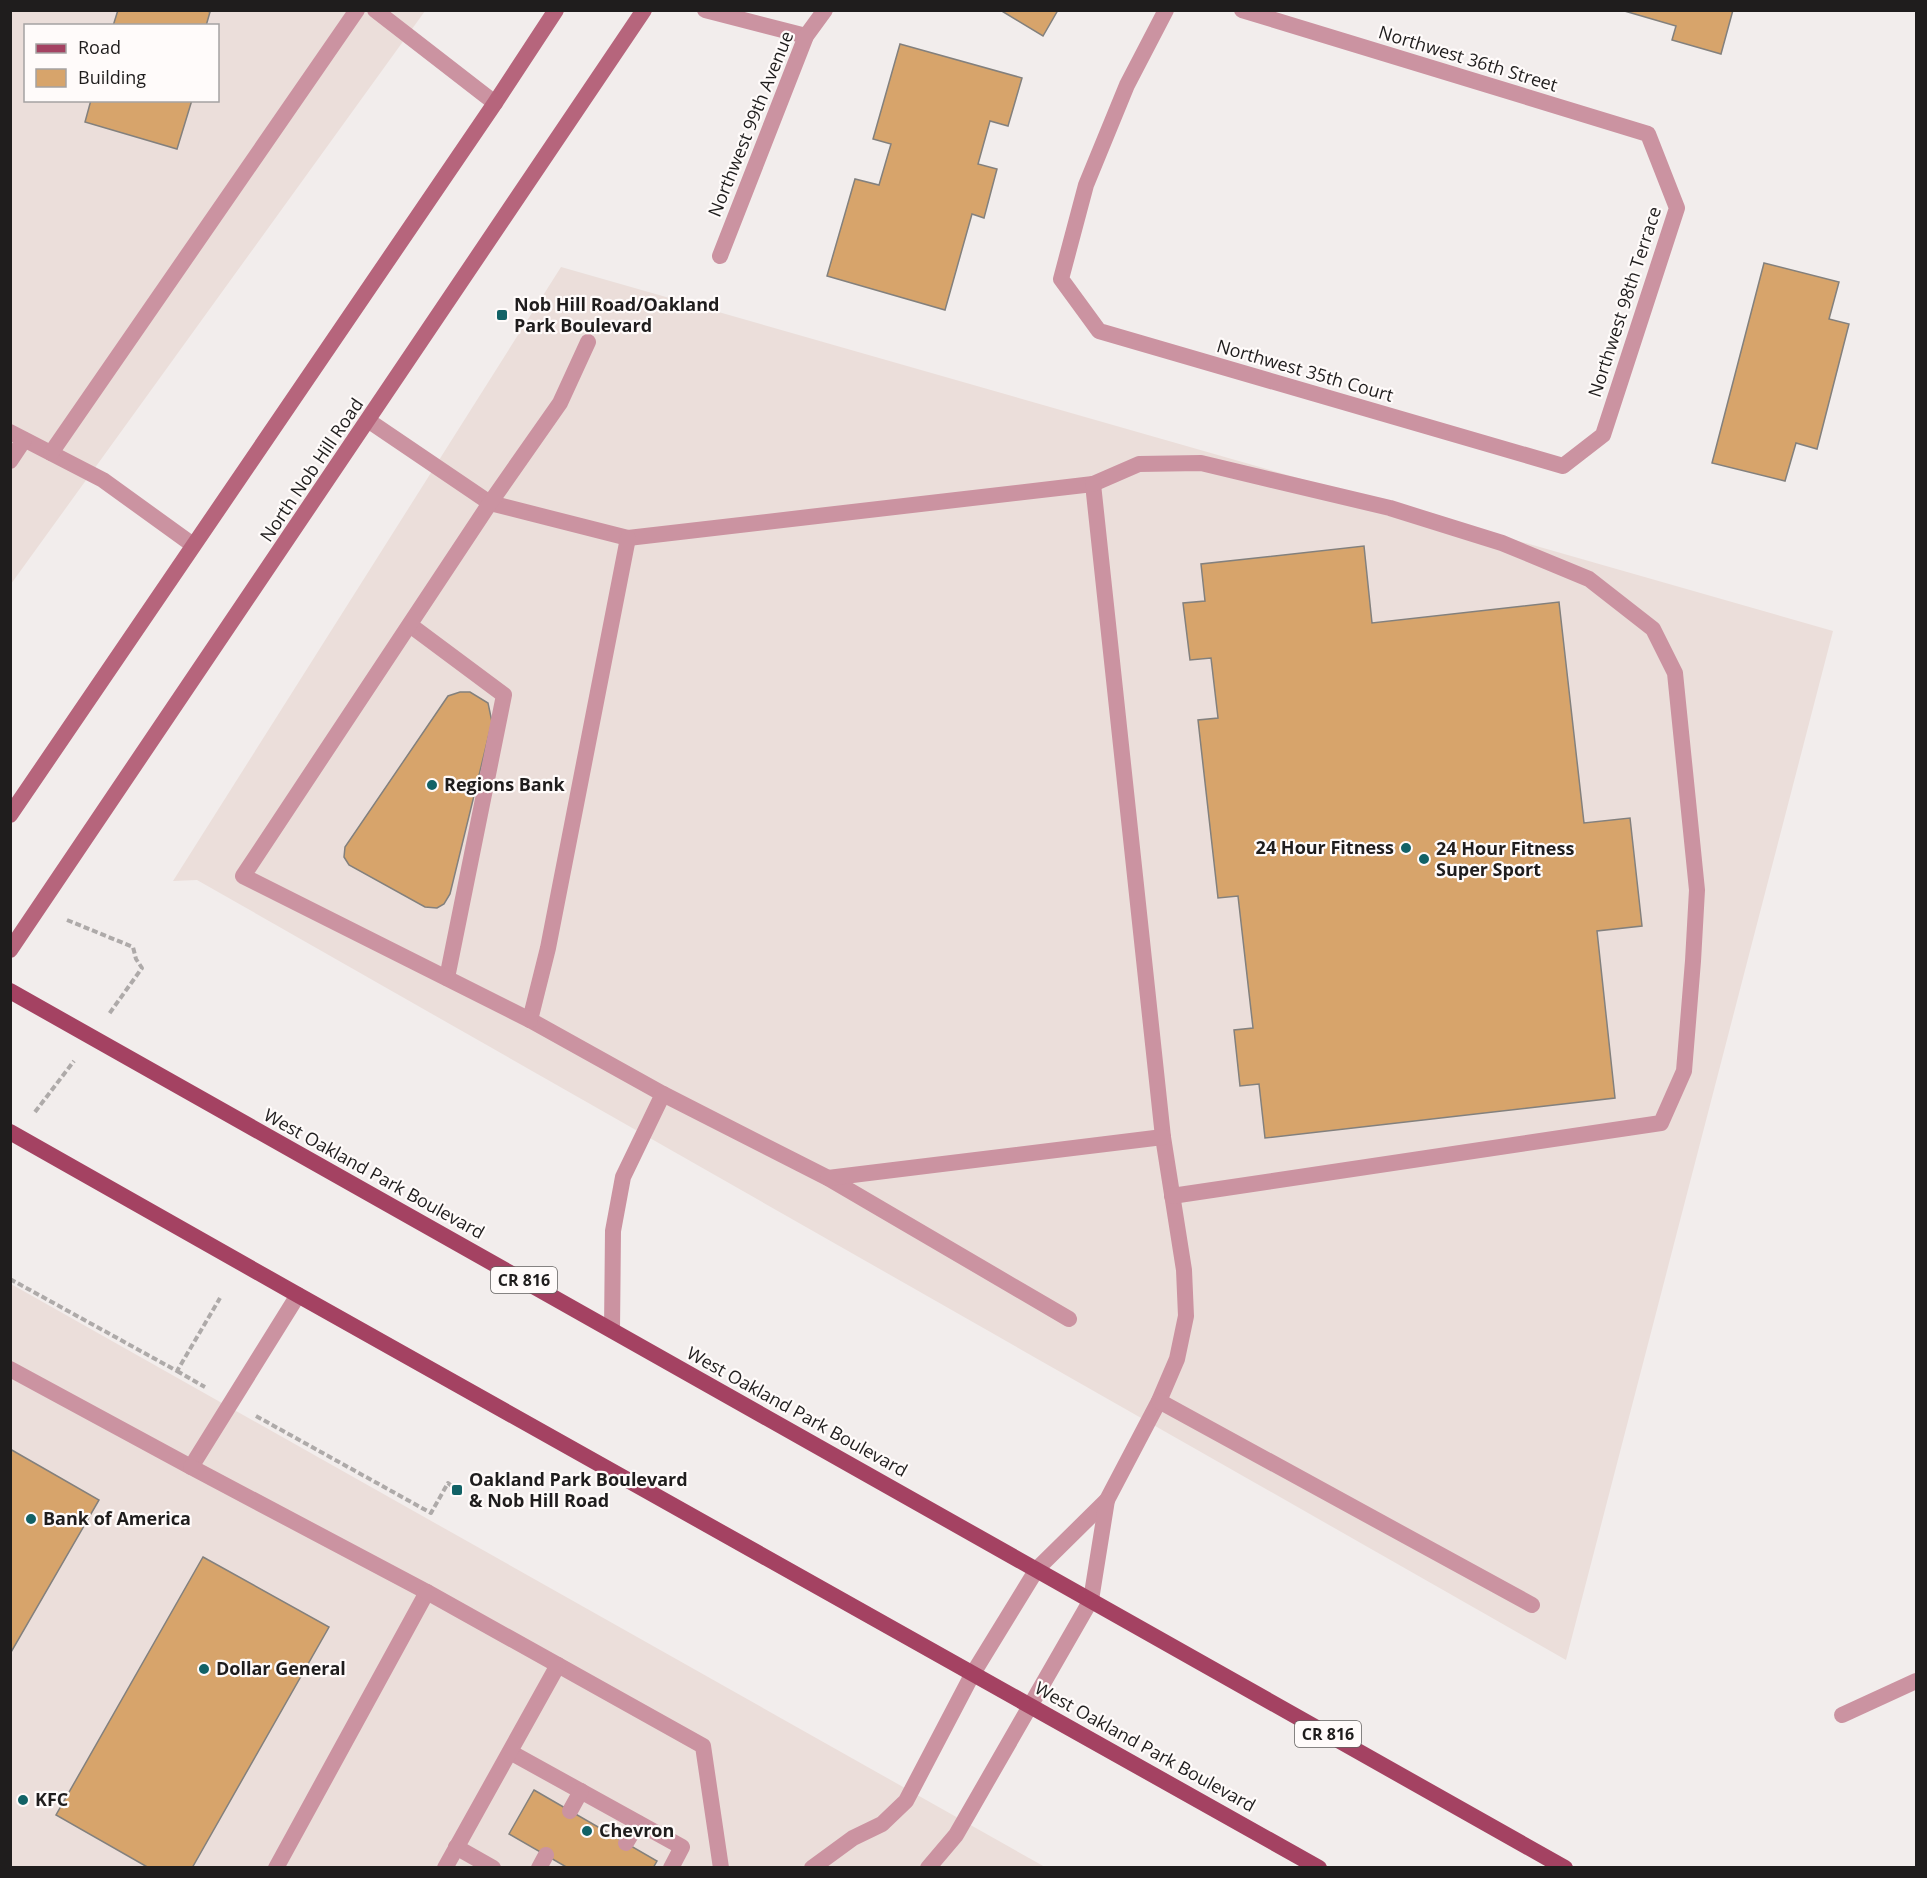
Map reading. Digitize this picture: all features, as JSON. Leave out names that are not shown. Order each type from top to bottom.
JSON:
[{"type":"main road","points":[[10,815],[556,10]]},
{"type":"main road","name":"North Nob Hill Road","points":[[10,950],[369,421],[644,10]]},
{"type":"main road","name":"West Oakland Park Boulevard","points":[[10,992],[1565,1868]]},
{"type":"main road","name":"West Oakland Park Boulevard","points":[[10,1132],[972,1675],[1319,1868]]},
{"type":"street","points":[[51,453],[357,10]]},
{"type":"street","points":[[375,10],[495,103]]},
{"type":"street","points":[[705,10],[807,36]]},
{"type":"street","name":"Northwest 99th Avenue","points":[[720,256],[807,36],[825,10]]},
{"type":"street","name":"Northwest 35th Court","points":[[1166,10],[1127,85],[1086,185],[1061,279],[1099,332],[1563,466]]},
{"type":"street","name":"Northwest 36th Street","points":[[1242,10],[1648,134]]},
{"type":"street","name":"Northwest 98th Terrace","points":[[1563,466],[1603,435],[1677,208],[1648,134]]},
{"type":"street","points":[[588,342],[560,403],[490,503],[243,876],[530,1020],[663,1094],[828,1178],[1069,1319]]},
{"type":"street","points":[[369,421],[490,503],[628,538],[1093,484],[1139,464],[1201,464],[1390,508],[1502,543],[1589,579],[1653,629],[1675,673],[1697,890],[1684,1071],[1661,1123],[1172,1196]]},
{"type":"street","points":[[10,461],[17,436],[102,480],[193,545]]},
{"type":"street","points":[[812,1868],[853,1838],[882,1824],[906,1801],[972,1675],[1037,1569],[1107,1500],[1159,1401],[1177,1359],[1186,1316],[1184,1270],[1163,1137],[1093,484]]},
{"type":"street","points":[[530,1020],[548,948],[628,538]]},
{"type":"street","points":[[410,625],[504,695],[447,978]]},
{"type":"street","points":[[612,1330],[613,1231],[622,1177],[663,1094]]},
{"type":"street","points":[[828,1178],[1163,1137]]},
{"type":"street","points":[[191,1467],[298,1295]]},
{"type":"street","points":[[10,1368],[427,1592],[703,1746],[721,1868]]},
{"type":"street","points":[[1159,1401],[1532,1605]]},
{"type":"street","points":[[928,1868],[956,1835],[1091,1600],[1107,1500]]},
{"type":"street","points":[[276,1868],[427,1592]]},
{"type":"street","points":[[445,1868],[558,1665]]},
{"type":"street","points":[[1842,1715],[1917,1681]]},
{"type":"street","points":[[510,1752],[682,1847],[671,1868]]},
{"type":"street","points":[[570,1811],[580,1791]]},
{"type":"street","points":[[626,1843],[638,1822]]},
{"type":"street","points":[[456,1847],[493,1868]]},
{"type":"path","points":[[10,1279],[431,1513],[448,1483],[457,1490]]},
{"type":"path","points":[[177,1371],[220,1298]]},
{"type":"shaded area","points":[[11,11],[425,11],[11,584]]},
{"type":"shaded area","points":[[561,267],[1833,631],[1566,1660],[197,880],[173,881]]},
{"type":"shaded area","points":[[11,1284],[1045,1867],[11,1867]]},
{"type":"building","points":[[118,10],[204,10],[210,12],[207,24],[114,24]]},
{"type":"building","points":[[1000,10],[1058,10],[1043,36]]},
{"type":"building","points":[[1621,10],[1733,10],[1721,54],[1672,40],[1676,26]]},
{"type":"building","points":[[900,44],[1022,78],[1008,126],[990,121],[978,164],[997,169],[984,218],[972,214],[945,310],[827,276],[855,179],[879,185],[891,144],[873,139]]},
{"type":"building","points":[[90,102],[191,102],[177,149],[85,122]]},
{"type":"building","points":[[1764,263],[1839,282],[1829,319],[1849,324],[1817,449],[1796,443],[1785,481],[1712,463]]},
{"type":"building","name":"24 Hour Fitness Super Sport","points":[[1364,546],[1372,623],[1559,602],[1584,823],[1630,818],[1642,926],[1597,931],[1615,1098],[1265,1138],[1259,1084],[1240,1086],[1234,1030],[1253,1028],[1238,896],[1218,898],[1198,720],[1218,718],[1211,658],[1190,660],[1183,603],[1205,601],[1201,564]]},
{"type":"building","name":"Regions Bank","points":[[470,692],[488,703],[492,722],[450,894],[444,904],[437,908],[425,907],[349,865],[344,857],[345,847],[448,696]]},
{"type":"building","points":[[10,1449],[99,1500],[10,1654]]},
{"type":"building","points":[[203,1557],[329,1627],[192,1868],[149,1868],[56,1815]]},
{"type":"building","points":[[534,1790],[657,1861],[653,1868],[568,1868],[509,1834]]},
{"type":"place","name":"Nob Hill Road/Oakland Park Boulevard","points":[[502,315]]},
{"type":"place","name":"Regions Bank","points":[[432,785]]},
{"type":"place","name":"24 Hour Fitness","points":[[1406,848]]},
{"type":"place","name":"24 Hour Fitness Super Sport","points":[[1424,859]]},
{"type":"place","name":"Oakland Park Boulevard & Nob Hill Road","points":[[457,1490]]},
{"type":"place","name":"Bank of America","points":[[31,1519]]},
{"type":"place","name":"Dollar General","points":[[204,1669]]},
{"type":"place","name":"KFC","points":[[23,1800]]},
{"type":"place","name":"Chevron","points":[[587,1831]]}]
